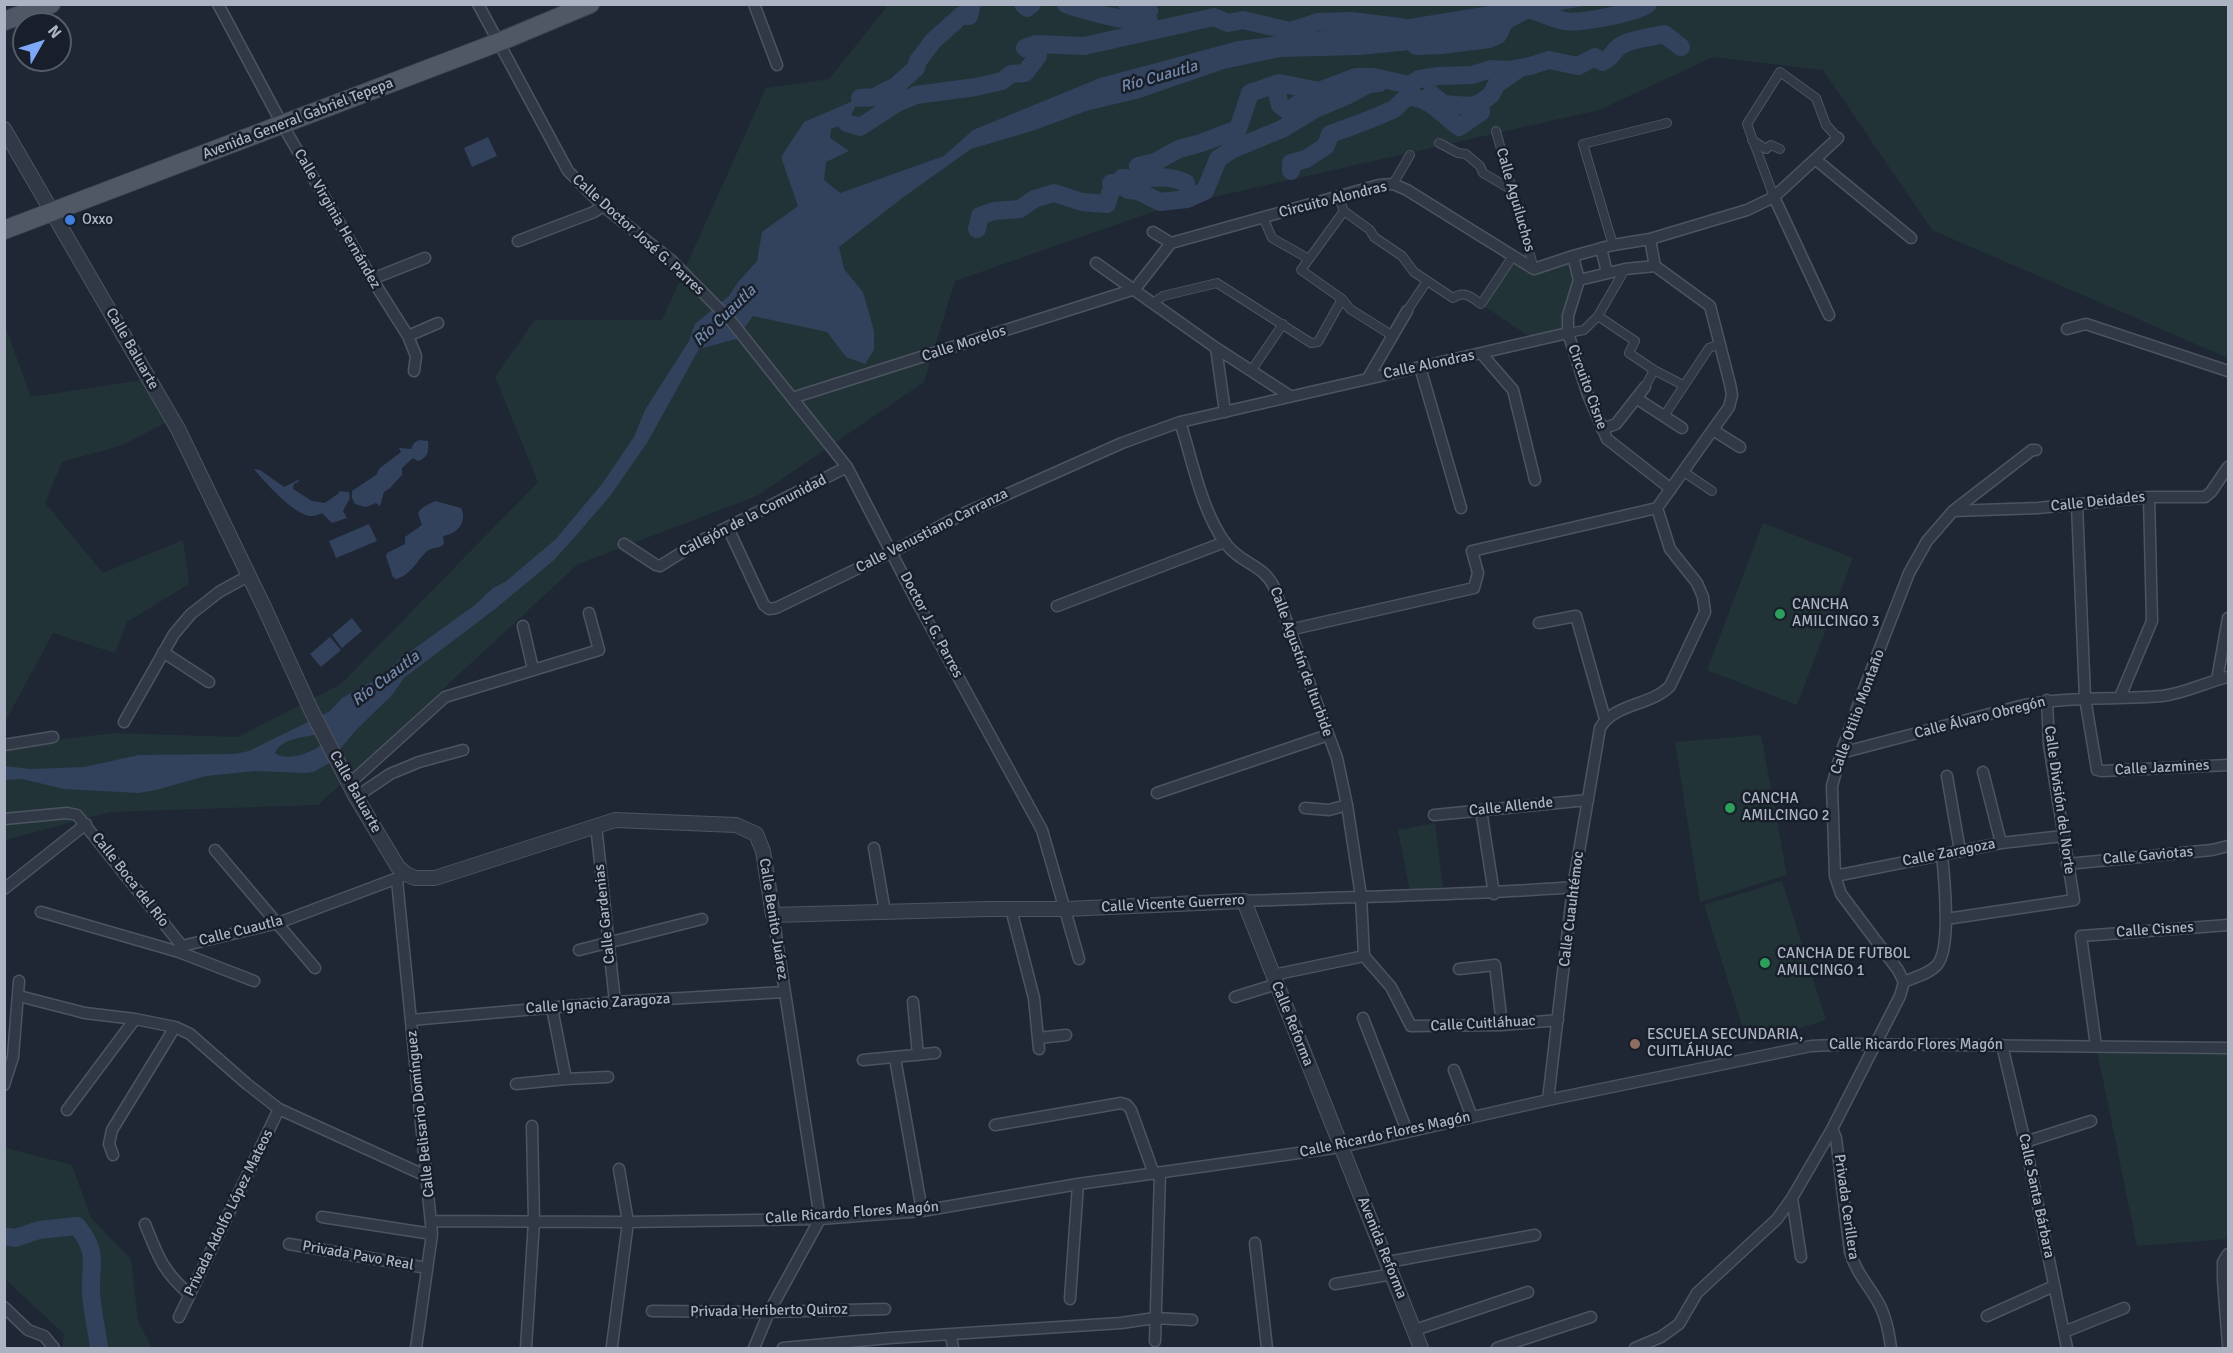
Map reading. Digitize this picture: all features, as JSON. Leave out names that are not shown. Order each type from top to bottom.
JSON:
[{"type":"main road","points":[[4,21],[51,4]]},
{"type":"main road","name":"Avenida General Gabriel Tepepa","points":[[4,230],[499,42],[590,4]]},
{"type":"street","name":"Calle Virginia Hernández","points":[[218,4],[282,124],[372,279],[408,336],[416,356],[414,371]]},
{"type":"street","name":"Calle Doctor José G. Parres","points":[[477,4],[568,171],[603,206],[671,260],[731,321],[762,360]]},
{"type":"street","points":[[754,4],[777,65]]},
{"type":"street","points":[[1534,269],[1613,244],[1650,238],[1747,210],[1774,197],[1838,138],[1826,125],[1816,98],[1780,72],[1747,124],[1774,197],[1829,315]]},
{"type":"street","points":[[1613,244],[1583,144],[1667,123]]},
{"type":"street","name":"Calle Baluarte","points":[[4,129],[178,429],[312,712],[401,877]]},
{"type":"street","name":"Calle Aguiluchos","points":[[1496,131],[1534,269]]},
{"type":"street","points":[[1751,140],[1766,149],[1771,145],[1780,149]]},
{"type":"street","points":[[1439,143],[1458,153],[1466,154],[1480,166],[1483,173],[1512,190]]},
{"type":"street","points":[[1393,184],[1410,155]]},
{"type":"street","points":[[1815,159],[1911,238]]},
{"type":"street","name":"Circuito Alondras","points":[[1171,243],[1379,185],[1393,184],[1534,269]]},
{"type":"street","points":[[1338,196],[1344,211],[1370,230],[1374,237],[1402,256],[1414,272],[1453,298],[1458,294],[1466,294],[1481,304],[1513,256]]},
{"type":"street","points":[[518,241],[594,212],[603,206]]},
{"type":"street","points":[[1344,211],[1301,270],[1342,300],[1350,309],[1392,336]]},
{"type":"street","points":[[1263,217],[1272,238],[1309,259]]},
{"type":"street","points":[[1135,290],[1171,243],[1153,232]]},
{"type":"street","points":[[1650,238],[1655,266]]},
{"type":"street","points":[[1601,248],[1607,273]]},
{"type":"street","points":[[1289,630],[1474,588],[1478,573],[1472,551],[1657,508],[1729,406],[1732,395],[1727,365],[1710,306],[1655,266],[1625,269],[1579,280],[1573,256]]},
{"type":"street","points":[[372,279],[425,258]]},
{"type":"street","points":[[1096,263],[1216,348],[1290,396]]},
{"type":"street","points":[[1568,333],[1584,330],[1598,316],[1625,269]]},
{"type":"street","name":"Circuito Cisne","points":[[1579,280],[1568,316],[1568,333],[1606,439],[1671,489]]},
{"type":"street","points":[[1368,378],[1427,281]]},
{"type":"street","points":[[1153,303],[1163,296],[1217,283],[1311,343],[1315,343],[1318,342],[1342,300]]},
{"type":"street","name":"Calle Morelos","points":[[792,398],[1135,290]]},
{"type":"street","points":[[1598,316],[1635,341],[1629,353],[1654,370],[1683,385]]},
{"type":"street","points":[[408,336],[438,322]]},
{"type":"street","points":[[1251,371],[1283,324]]},
{"type":"street","points":[[2067,329],[2086,324],[2229,371]]},
{"type":"street","name":"Calle Alondras","points":[[1180,422],[1568,333]]},
{"type":"street","points":[[1664,416],[1709,348],[1720,344]]},
{"type":"street","points":[[1216,348],[1225,412]]},
{"type":"street","points":[[1481,353],[1513,390],[1535,480]]},
{"type":"street","name":"Doctor J. G. Parres","points":[[762,360],[847,467],[916,600],[1042,830],[1079,959]]},
{"type":"street","points":[[1420,367],[1461,508]]},
{"type":"street","points":[[1602,429],[1616,424],[1645,387],[1654,370]]},
{"type":"street","points":[[1636,398],[1682,428]]},
{"type":"street","name":"Calle Agustín de Iturbide","points":[[1180,422],[1207,510],[1225,542],[1235,555],[1260,568],[1269,576],[1336,758],[1347,805],[1360,896]]},
{"type":"street","name":"Calle Venustiano Carranza","points":[[728,528],[764,605],[769,609],[776,608],[892,552],[964,513],[1122,443],[1180,422]]},
{"type":"street","points":[[1713,430],[1740,447]]},
{"type":"street","name":"Calle Otilio Montaño","points":[[1904,982],[1898,970],[1841,894],[1835,876],[1832,786],[1841,753],[1909,573],[1927,541],[1953,511],[2032,450],[2036,450]]},
{"type":"street","name":"Callejón de la Comunidad","points":[[624,544],[660,566],[700,541],[847,467]]},
{"type":"street","name":"Calle Deidades","points":[[1953,511],[2038,508],[2149,497],[2205,497],[2229,467]]},
{"type":"street","points":[[1684,472],[1712,491]]},
{"type":"street","points":[[2149,497],[2152,621],[2120,697],[2183,693],[2229,677]]},
{"type":"street","points":[[2077,504],[2085,698]]},
{"type":"street","points":[[1539,623],[1576,616],[1605,719],[1661,695],[1670,686],[1705,612],[1703,597],[1697,583],[1670,549],[1657,508]]},
{"type":"street","points":[[1057,606],[1225,542]]},
{"type":"street","points":[[124,722],[174,633],[191,614],[219,592],[248,576]]},
{"type":"street","points":[[349,784],[445,697],[599,650],[589,613]]},
{"type":"street","points":[[2217,680],[2229,618]]},
{"type":"street","points":[[523,626],[533,669]]},
{"type":"street","points":[[163,652],[209,682]]},
{"type":"street","name":"Calle Álvaro Obregón","points":[[1841,753],[2020,705],[2047,700],[2120,697]]},
{"type":"street","name":"Calle Jazmines","points":[[2085,698],[2097,770],[2229,765]]},
{"type":"street","name":"Calle División del Norte","points":[[1946,920],[2074,900],[2049,745],[2047,700]]},
{"type":"street","name":"Calle Cuauhtémoc","points":[[1548,1100],[1573,887],[1600,728],[1605,719]]},
{"type":"street","points":[[1157,793],[1328,735]]},
{"type":"street","points":[[4,745],[53,737]]},
{"type":"street","points":[[356,797],[390,774],[419,762],[463,750]]},
{"type":"street","points":[[1983,772],[2001,843]]},
{"type":"street","points":[[1947,776],[1960,851]]},
{"type":"street","name":"Calle Allende","points":[[1434,816],[1588,800]]},
{"type":"street","points":[[1305,808],[1329,810],[1347,805]]},
{"type":"street","points":[[1481,810],[1494,894]]},
{"type":"street","name":"Calle Boca del Río","points":[[4,819],[67,813],[77,815],[181,949]]},
{"type":"street","name":"Calle Benito Juárez","points":[[401,877],[435,878],[615,820],[736,825],[756,834],[761,842],[820,1219]]},
{"type":"street","points":[[4,888],[86,824]]},
{"type":"street","name":"Calle Gardenias","points":[[596,825],[615,1002]]},
{"type":"street","name":"Calle Zaragoza","points":[[1835,876],[2001,843],[2063,836]]},
{"type":"street","name":"Calle Gaviotas","points":[[2067,864],[2212,850],[2229,846]]},
{"type":"street","points":[[874,848],[885,912]]},
{"type":"street","points":[[215,850],[315,968]]},
{"type":"street","points":[[1635,1348],[1661,1337],[1679,1324],[1697,1293],[1777,1219],[1792,1198],[1832,1129],[1900,996],[1904,982],[1930,970],[1939,963],[1943,953],[1946,920],[1942,854]]},
{"type":"street","name":"Calle Cuautla","points":[[41,912],[181,949],[278,923],[401,877]]},
{"type":"street","name":"Calle Belisario Domínguez","points":[[401,877],[411,1020],[432,1221],[416,1348]]},
{"type":"street","name":"Calle Vicente Guerrero","points":[[773,915],[1066,909],[1360,896],[1415,897],[1494,894],[1573,887]]},
{"type":"street","points":[[1235,997],[1275,979],[1364,956],[1360,896]]},
{"type":"street","name":"Calle Reforma","points":[[1244,901],[1341,1147]]},
{"type":"street","points":[[1011,909],[1034,998],[1038,1043],[1066,1035]]},
{"type":"street","points":[[579,950],[702,919]]},
{"type":"street","name":"Calle Cisnes","points":[[2096,1046],[2081,936],[2229,925]]},
{"type":"street","points":[[181,949],[254,981]]},
{"type":"street","name":"Calle Cuitláhuac","points":[[1364,956],[1391,987],[1411,1026],[1502,1025],[1558,1020]]},
{"type":"street","points":[[1459,969],[1495,965],[1502,1025]]},
{"type":"street","points":[[4,1085],[13,1057],[20,981]]},
{"type":"street","name":"Calle Ignacio Zaragoza","points":[[411,1020],[615,1002],[784,992]]},
{"type":"street","points":[[19,996],[85,1013],[175,1027],[190,1034],[279,1109],[426,1176]]},
{"type":"street","points":[[913,1002],[918,1055]]},
{"type":"street","points":[[552,1008],[566,1079]]},
{"type":"street","points":[[1363,1018],[1407,1131]]},
{"type":"street","points":[[67,1110],[135,1019]]},
{"type":"street","points":[[113,1155],[110,1144],[112,1130],[175,1027]]},
{"type":"street","name":"Calle Ricardo Flores Magón","points":[[432,1221],[628,1222],[820,1219],[922,1211],[1078,1184],[1341,1147],[1472,1116],[1811,1046],[2002,1045],[2229,1048]]},
{"type":"street","name":"Calle Santa Bárbara","points":[[2002,1045],[2025,1142],[2067,1348]]},
{"type":"street","points":[[863,1060],[935,1053]]},
{"type":"street","points":[[895,1058],[922,1211]]},
{"type":"street","points":[[1454,1070],[1472,1116]]},
{"type":"street","points":[[516,1084],[608,1077]]},
{"type":"street","points":[[995,1125],[1121,1103],[1127,1105],[1131,1110],[1157,1173],[1155,1341]]},
{"type":"street","name":"Privada Adolfo López Mateos","points":[[179,1317],[279,1109]]},
{"type":"street","points":[[2025,1142],[2091,1121]]},
{"type":"street","points":[[526,1348],[534,1221],[532,1126]]},
{"type":"street","name":"Privada Cerillera","points":[[1832,1129],[1836,1138],[1850,1252],[1855,1269],[1878,1301],[1886,1318],[1891,1348]]},
{"type":"street","name":"Avenida Reforma","points":[[1341,1147],[1421,1348]]},
{"type":"street","points":[[612,1346],[628,1222],[619,1169]]},
{"type":"street","points":[[1070,1299],[1078,1184]]},
{"type":"street","points":[[1792,1198],[1801,1257]]},
{"type":"street","points":[[322,1217],[432,1234]]},
{"type":"street","points":[[754,1348],[769,1312],[820,1219]]},
{"type":"street","points":[[145,1224],[164,1269],[190,1295]]},
{"type":"street","points":[[1335,1284],[1390,1268],[1535,1235]]},
{"type":"street","points":[[1255,1243],[1267,1348]]},
{"type":"street","name":"Privada Pavo Real","points":[[289,1244],[427,1268]]},
{"type":"street","points":[[2229,1254],[2223,1262],[2229,1345]]},
{"type":"street","points":[[1987,1316],[2054,1286]]},
{"type":"street","points":[[1415,1330],[1528,1292]]},
{"type":"street","points":[[4,1306],[28,1330],[44,1336],[54,1348]]},
{"type":"street","points":[[2064,1332],[2124,1308]]},
{"type":"street","name":"Privada Heriberto Quiroz","points":[[652,1311],[769,1312],[885,1309]]},
{"type":"street","points":[[1497,1348],[1591,1317]]},
{"type":"street","points":[[783,1348],[891,1343],[1011,1329],[1121,1323],[1155,1318],[1192,1320]]},
{"type":"street","points":[[951,1335],[953,1348]]},
{"type":"shaded area","points":[[888,5],[2228,5],[2228,358],[1932,230],[1823,70],[1713,57],[1599,110],[1161,209],[955,281],[924,382],[757,496],[578,564],[318,805],[110,812],[5,840],[5,746],[114,733],[238,737],[341,684],[538,482],[495,377],[535,320],[662,320],[766,88],[829,79]]},
{"type":"shaded area","points":[[1513,256],[1534,269],[1573,256],[1579,280],[1568,333],[1536,341],[1481,304]]},
{"type":"shaded area","points":[[4,323],[31,397],[149,379],[172,419],[123,445],[62,462],[45,503],[103,573],[183,540],[189,584],[127,622],[115,653],[53,633],[5,722]]},
{"type":"shaded area","name":"CANCHA AMILCINGO 3","points":[[1763,523],[1853,558],[1797,705],[1707,670]]},
{"type":"shaded area","name":"CANCHA AMILCINGO 2","points":[[1761,735],[1787,875],[1700,902],[1675,742]]},
{"type":"shaded area","points":[[1435,823],[1444,896],[1411,897],[1398,830]]},
{"type":"shaded area","name":"CANCHA DE FUTBOL AMILCINGO 1","points":[[1782,881],[1826,1020],[1748,1044],[1704,905]]},
{"type":"shaded area","points":[[2096,1046],[2228,1048],[2228,1239],[2137,1246]]},
{"type":"shaded area","points":[[4,1146],[72,1165],[91,1218],[131,1259],[138,1321],[152,1348],[62,1348],[64,1334],[5,1279]]},
{"type":"water","points":[[1495,5],[1588,5],[1524,17],[1497,28],[1431,48],[1360,55],[1280,57],[1224,69],[1140,98],[1086,111],[1035,130],[971,149],[839,247],[844,269],[863,292],[874,331],[874,350],[865,364],[846,357],[827,332],[753,316],[736,339],[699,349],[647,443],[610,496],[554,560],[495,609],[404,678],[392,695],[355,731],[328,764],[313,772],[304,773],[255,771],[206,776],[139,793],[64,789],[22,779],[5,780],[5,766],[30,769],[84,767],[139,755],[235,754],[249,751],[330,711],[342,698],[382,676],[400,659],[475,605],[493,588],[505,582],[556,539],[602,484],[634,437],[645,410],[689,341],[695,324],[729,296],[757,261],[762,232],[798,206],[781,157],[804,122],[860,98],[847,123],[831,129],[830,138],[849,151],[826,162],[824,180],[840,193],[944,156],[973,130],[1100,78],[1238,41],[1366,26]],"holes":[[[314,735],[320,736],[322,744],[306,753],[285,757],[275,753],[278,748],[292,740]]]},
{"type":"water","points":[[488,137],[497,156],[472,167],[464,148]]},
{"type":"water","points":[[419,440],[428,441],[426,456],[418,461],[413,458],[402,468],[402,475],[384,492],[380,506],[376,503],[366,507],[355,504],[352,491],[376,475],[380,468],[401,452],[399,448],[411,449]]},
{"type":"water","points":[[254,469],[260,470],[284,487],[300,479],[294,484],[293,489],[312,501],[325,503],[339,491],[349,492],[350,498],[343,511],[347,518],[332,523],[322,513],[313,516],[298,511],[281,498]]},
{"type":"water","points":[[435,501],[461,508],[463,518],[460,527],[453,533],[443,536],[444,544],[428,550],[409,571],[396,579],[393,577],[387,553],[405,544],[405,537],[422,525],[418,513]]},
{"type":"water","points":[[369,524],[377,541],[336,558],[329,541]]},
{"type":"water","points":[[352,618],[362,631],[342,648],[332,635]]},
{"type":"water","points":[[330,637],[341,650],[321,667],[310,654]]},
{"type":"waterway","points":[[860,98],[878,97],[896,86],[916,68],[918,61],[933,41],[962,15],[969,16],[972,4]]},
{"type":"waterway","points":[[1023,4],[1027,8],[1032,4]]},
{"type":"waterway","points":[[1066,4],[1122,19],[1149,21]]},
{"type":"waterway","points":[[1127,4],[1149,11]]},
{"type":"waterway","name":"Río Cuautla","points":[[1416,46],[1489,39],[1498,35],[1505,21],[1527,9],[1571,22],[1620,14],[1648,4]]},
{"type":"waterway","points":[[1025,48],[1036,44],[1084,46],[1214,17],[1228,23],[1243,20],[1290,31],[1318,22],[1351,21],[1400,27]]},
{"type":"waterway","points":[[1138,166],[1155,162],[1179,149],[1238,129],[1250,93],[1279,83],[1319,91],[1356,77],[1373,77],[1410,85],[1419,79],[1472,75],[1491,69],[1508,70],[1549,60],[1578,66],[1595,57],[1602,62],[1620,46],[1630,41],[1664,34],[1681,47]]},
{"type":"waterway","points":[[847,123],[860,127],[897,103],[916,95],[976,87],[1002,81],[1011,74],[1025,73],[1038,56]]},
{"type":"waterway","points":[[1431,94],[1443,104],[1470,106],[1480,103],[1491,95],[1496,85],[1520,68]]},
{"type":"waterway","points":[[1111,183],[1118,183],[1128,190],[1138,191],[1160,202],[1187,199],[1205,191],[1218,159],[1231,150],[1282,129],[1315,109],[1369,84],[1379,83]]},
{"type":"waterway","points":[[1271,86],[1277,93],[1280,105],[1288,111],[1307,98]]},
{"type":"waterway","points":[[1291,171],[1291,163],[1306,159],[1326,146],[1330,134],[1392,110],[1408,97],[1418,98],[1431,104],[1459,127],[1481,112],[1480,103]]},
{"type":"waterway","points":[[977,229],[980,216],[994,211],[1020,209],[1034,199],[1054,193],[1082,202],[1107,204],[1110,193],[1122,178],[1162,177],[1186,183]]},
{"type":"waterway","points":[[4,1236],[15,1238],[39,1230],[77,1226],[91,1251],[92,1300],[99,1348]]},
{"type":"place","name":"Oxxo","points":[[70,220]]},
{"type":"place","name":"CANCHA AMILCINGO 3","points":[[1780,614]]},
{"type":"place","name":"CANCHA AMILCINGO 2","points":[[1730,808]]},
{"type":"place","name":"CANCHA DE FUTBOL AMILCINGO 1","points":[[1765,963]]},
{"type":"place","name":"ESCUELA SECUNDARIA, CUITLÁHUAC","points":[[1635,1044]]}]
